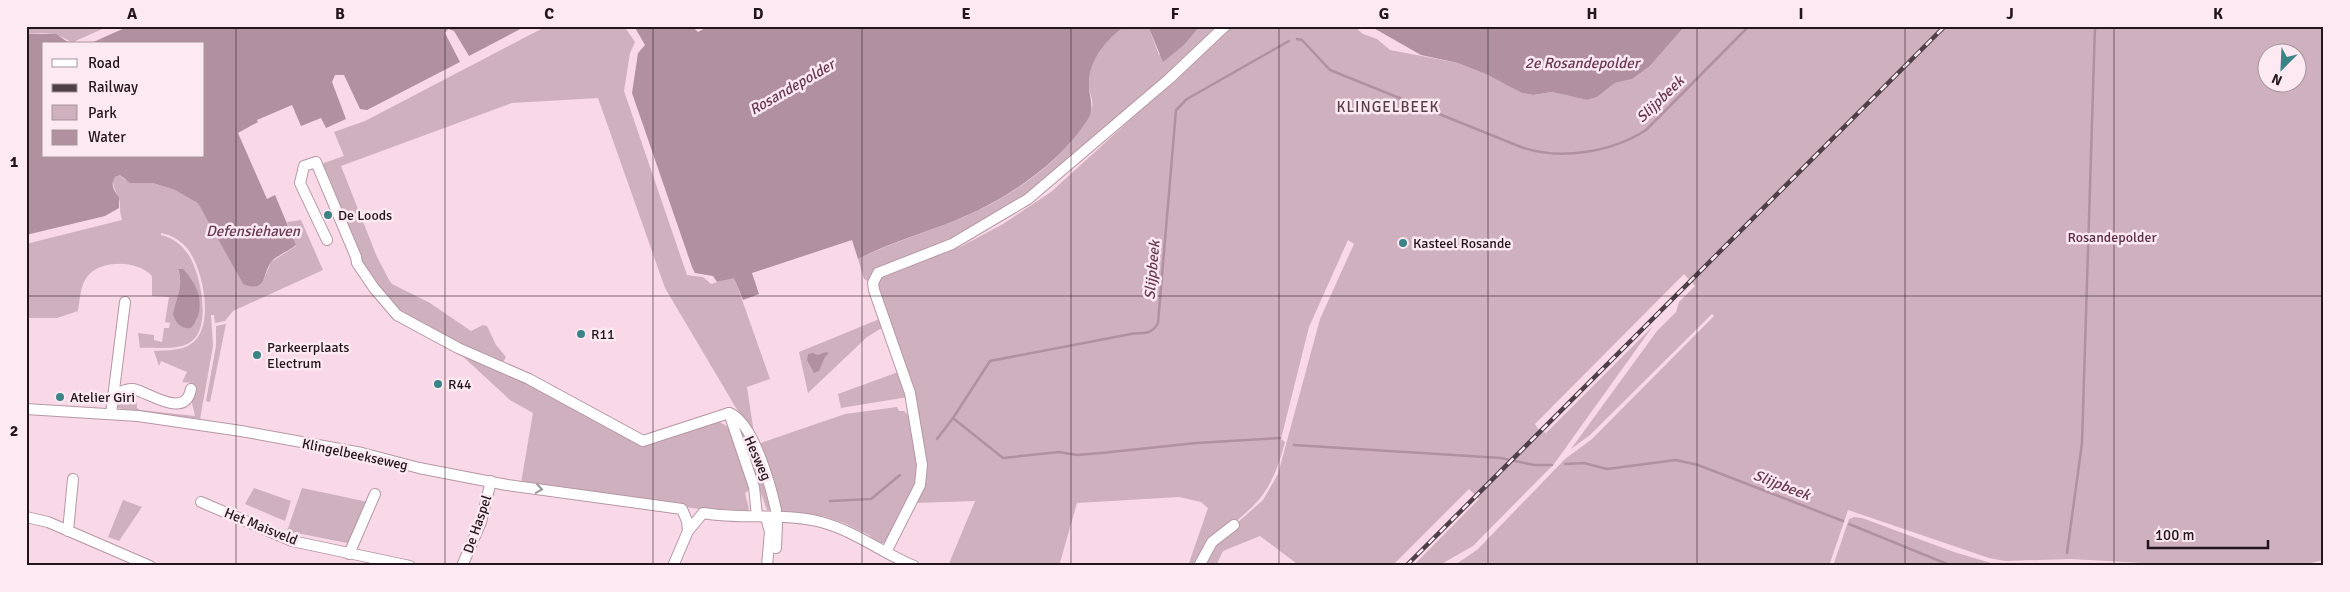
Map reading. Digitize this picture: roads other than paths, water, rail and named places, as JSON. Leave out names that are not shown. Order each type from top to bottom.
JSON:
[{"type":"street","points":[[886,552],[920,485],[922,475],[911,400],[874,290],[873,283],[878,273],[952,244],[1028,199],[1169,79],[1225,26]]},
{"type":"street","points":[[326,240],[300,182],[304,166],[316,162],[357,262],[374,288],[398,315],[458,348],[548,389],[643,441],[729,413],[754,487],[761,517],[770,532],[767,566]]},
{"type":"street","points":[[111,414],[125,302]]},
{"type":"street","points":[[113,395],[132,389],[160,401],[174,404],[184,401],[190,395],[191,389]]},
{"type":"street","name":"Klingelbeekseweg","points":[[26,409],[111,414],[259,434],[491,482],[682,510],[687,521],[688,531]]},
{"type":"street","name":"Hesweg","points":[[729,413],[737,418],[757,451],[769,481],[776,510]]},
{"type":"street","points":[[68,530],[73,479]]},
{"type":"street","name":"De Haspel","points":[[462,566],[481,522],[491,482]]},
{"type":"street","points":[[349,554],[375,494]]},
{"type":"street","name":"Het Maisveld","points":[[201,502],[292,541],[410,566]]},
{"type":"street","points":[[673,566],[688,531],[704,513],[809,520],[831,525],[860,537],[914,566]]},
{"type":"street","points":[[26,517],[48,522],[150,566]]},
{"type":"street","points":[[774,566],[777,524]]},
{"type":"street","points":[[1199,566],[1212,542],[1234,525]]},
{"type":"water","name":"Defensiehaven","points":[[129,26],[526,26],[469,56],[454,31],[448,29],[445,33],[460,62],[367,110],[360,109],[344,75],[335,75],[332,82],[346,119],[326,128],[321,118],[301,126],[292,105],[257,120],[258,122],[238,133],[267,199],[275,195],[296,245],[272,261],[261,284],[257,286],[243,284],[198,203],[175,190],[153,183],[130,183],[120,175],[115,177],[113,182],[114,190],[119,197],[119,208],[105,216],[26,235],[26,34],[56,34],[68,42],[42,42],[42,158],[205,158],[205,42],[93,42]]},
{"type":"water","name":"Rosandepolder","points":[[634,26],[692,26],[698,32],[709,26],[1125,26],[1105,44],[1095,59],[1090,76],[1091,111],[1088,119],[1062,152],[1029,180],[973,213],[881,248],[858,259],[852,240],[752,273],[759,294],[743,300],[734,278],[717,282],[713,276],[695,273],[692,267],[632,93],[638,53],[645,45]]},
{"type":"water","points":[[1148,26],[1200,26],[1185,44],[1163,62]]},
{"type":"water","name":"2e Rosandepolder","points":[[1370,26],[1685,26],[1649,67],[1632,79],[1615,83],[1597,97],[1587,100],[1552,92],[1533,95],[1522,93],[1488,75],[1458,63],[1421,55]]},
{"type":"water","points":[[178,269],[183,269],[188,275],[197,289],[199,297],[199,313],[191,328],[184,328],[179,325],[173,314],[180,287]]},
{"type":"water","points":[[826,352],[829,353],[825,357],[819,371],[814,373],[807,360],[808,354],[818,355]]},
{"type":"waterway","name":"Slijpbeek","points":[[1297,39],[1302,40],[1330,70],[1521,147],[1536,151],[1569,154],[1602,149],[1632,138],[1646,130],[1749,26]]},
{"type":"waterway","points":[[2067,553],[2082,443],[2095,26]]},
{"type":"waterway","name":"Slijpbeek","points":[[953,418],[990,361],[1131,334],[1146,333],[1153,330],[1158,323],[1176,110],[1187,99],[1289,41]]},
{"type":"waterway","name":"Slijpbeek","points":[[937,439],[953,418],[1003,458],[1059,452],[1077,455],[1196,443],[1280,438]]},
{"type":"waterway","name":"Slijpbeek","points":[[1294,445],[1501,458],[1534,465],[1552,465]]},
{"type":"waterway","name":"Slijpbeek","points":[[1565,464],[1584,463],[1607,469],[1676,460],[1698,465],[1843,521]]},
{"type":"waterway","name":"Slijpbeek","points":[[830,501],[871,499],[900,475]]},
{"type":"waterway","name":"Slijpbeek","points":[[1849,524],[1952,566]]},
{"type":"railway","points":[[1406,566],[1945,26]]},
{"type":"place","name":"De Loods","points":[[328,215]]},
{"type":"place","name":"Kasteel Rosande","points":[[1403,243]]},
{"type":"place","name":"R11","points":[[581,334]]},
{"type":"place","name":"Parkeerplaats Electrum","points":[[257,355]]},
{"type":"place","name":"R44","points":[[438,384]]},
{"type":"place","name":"Atelier Giri","points":[[60,397]]},
{"type":"district","name":"KLINGELBEEK","points":[[1388,107]]}]
